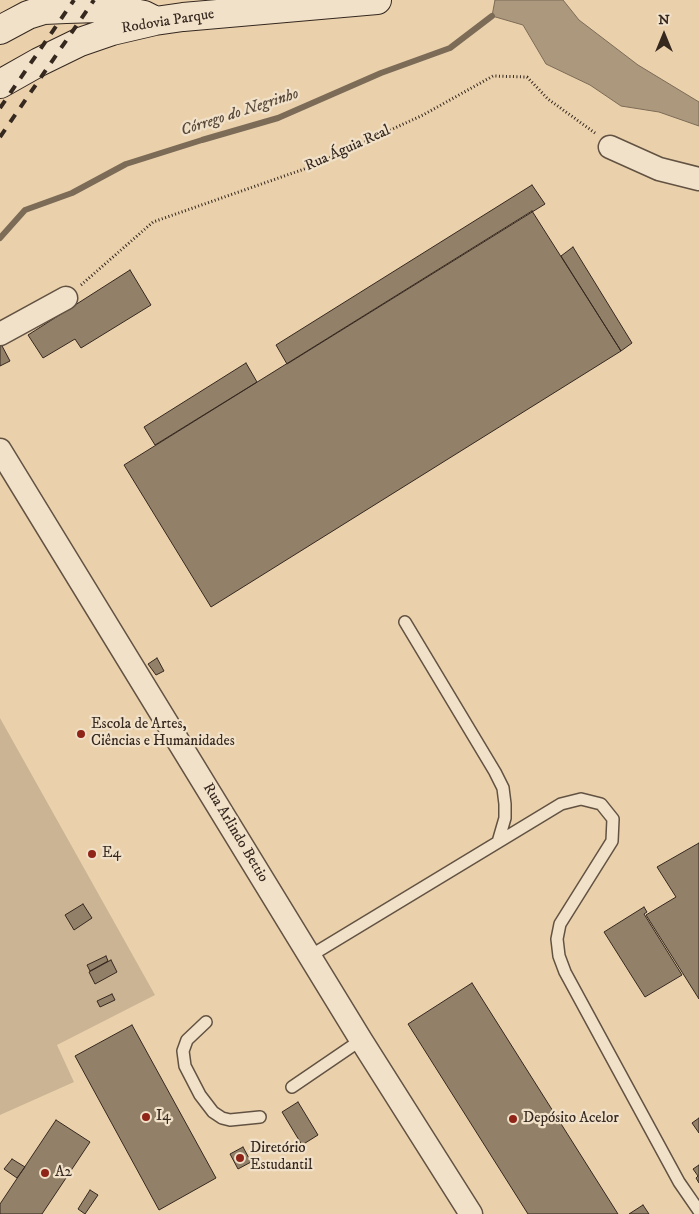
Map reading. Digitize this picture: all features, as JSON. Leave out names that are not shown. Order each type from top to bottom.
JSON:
[{"type":"street","name":"Rodovia Parque","points":[[0,84],[80,42],[112,31],[155,21],[377,0]]},
{"type":"street","points":[[0,30],[28,15],[44,10],[99,8],[144,15],[155,21]]},
{"type":"street","points":[[610,147],[659,169],[699,179]]},
{"type":"street","points":[[0,334],[66,298]]},
{"type":"street","name":"Rua Arlindo Bettio","points":[[0,450],[361,1040],[471,1214]]},
{"type":"lane","points":[[406,622],[503,788],[505,818],[498,842]]},
{"type":"lane","points":[[310,956],[561,804],[581,800],[601,804],[613,819],[612,841],[560,924],[557,939],[559,956],[565,972],[679,1182],[699,1211]]},
{"type":"lane","points":[[206,1022],[187,1040],[183,1051],[184,1066],[200,1095],[213,1112],[222,1118],[230,1120],[260,1117]]},
{"type":"lane","points":[[292,1088],[361,1040]]},
{"type":"path","name":"Rua Águia Real","points":[[66,298],[153,222],[310,167],[423,115],[493,76],[527,77],[548,99],[588,128],[610,147]]},
{"type":"shaded area","points":[[495,0],[563,0],[579,20],[638,65],[699,102],[699,126],[659,112],[621,106],[590,85],[546,64],[523,25],[492,16]]},
{"type":"shaded area","points":[[0,718],[155,995],[57,1045],[74,1082],[0,1115]]},
{"type":"building","points":[[532,185],[545,204],[287,364],[276,345]]},
{"type":"building","points":[[532,211],[621,351],[211,607],[124,465]]},
{"type":"building","points":[[573,247],[632,343],[621,351],[561,256]]},
{"type":"building","points":[[130,270],[151,305],[81,348],[75,339],[43,358],[28,335]]},
{"type":"building","points":[[0,345],[10,361],[0,366]]},
{"type":"building","points":[[246,363],[257,382],[155,445],[144,427]]},
{"type":"building","points":[[157,658],[164,671],[156,675],[148,664]]},
{"type":"building","points":[[699,843],[699,999],[646,915],[676,897],[657,867]]},
{"type":"building","points":[[83,904],[92,918],[74,930],[65,915]]},
{"type":"building","points":[[644,907],[647,912],[644,914],[682,975],[645,997],[604,932]]},
{"type":"building","points":[[106,956],[108,961],[90,971],[87,965]]},
{"type":"building","points":[[111,960],[117,972],[95,984],[89,972]]},
{"type":"building","name":"Depósito Acelor","points":[[472,983],[618,1214],[528,1214],[408,1024]]},
{"type":"building","points":[[112,994],[115,1000],[100,1007],[97,1001]]},
{"type":"building","name":"I4","points":[[132,1025],[216,1178],[159,1210],[75,1056]]},
{"type":"building","points":[[298,1102],[318,1135],[302,1145],[282,1112]]},
{"type":"building","points":[[699,1118],[699,1133],[692,1123]]},
{"type":"building","name":"A2","points":[[56,1120],[90,1142],[42,1214],[0,1214],[0,1204]]},
{"type":"building","name":"Diretório Estudantil","points":[[243,1147],[251,1162],[238,1169],[230,1154]]},
{"type":"building","points":[[12,1159],[25,1167],[17,1178],[4,1169]]},
{"type":"building","points":[[699,1165],[699,1183],[696,1178],[698,1176],[693,1169]]},
{"type":"building","points":[[90,1190],[98,1195],[85,1214],[78,1209]]},
{"type":"building","points":[[643,1205],[649,1214],[629,1214]]},
{"type":"waterway","name":"Córrego do Negrinho","points":[[0,238],[25,210],[72,193],[126,164],[278,118],[381,73],[450,48],[492,16]]},
{"type":"railway","points":[[0,108],[74,0]]},
{"type":"railway","points":[[0,137],[94,0]]},
{"type":"place","name":"Escola de Artes, Ciências e Humanidades","points":[[81,734]]},
{"type":"place","name":"E4","points":[[92,854]]},
{"type":"place","name":"I4","points":[[146,1117]]},
{"type":"place","name":"Depósito Acelor","points":[[513,1119]]},
{"type":"place","name":"Diretório Estudantil","points":[[240,1158]]},
{"type":"place","name":"A2","points":[[45,1173]]}]
